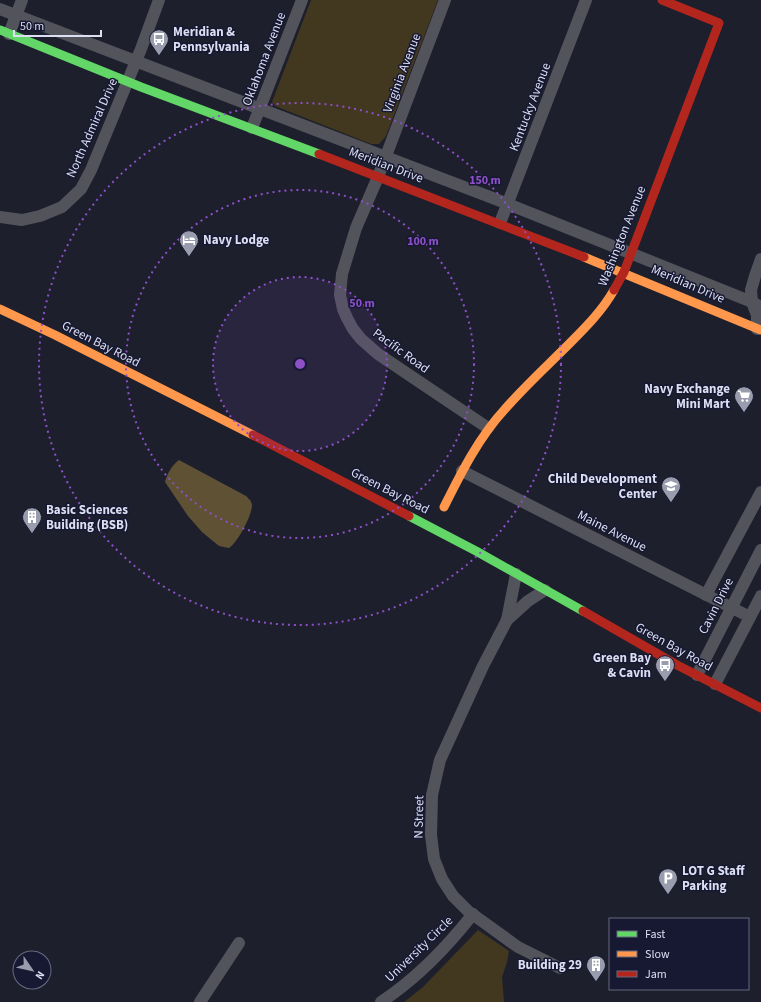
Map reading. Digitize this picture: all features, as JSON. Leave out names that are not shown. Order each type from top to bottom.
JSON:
[{"type":"street","points":[[4,32],[16,16],[22,0]]},
{"type":"street","name":"North Admiral Drive","points":[[0,217],[22,220],[40,216],[62,207],[81,188],[91,170],[128,81],[159,0]]},
{"type":"street","name":"Oklahoma Avenue","points":[[252,128],[302,0]]},
{"type":"street","name":"Virginia Avenue","points":[[386,156],[445,0]]},
{"type":"street","name":"Kentucky Avenue","points":[[500,223],[586,0]]},
{"type":"street","name":"Washington Avenue","points":[[444,507],[462,471],[488,428],[505,408],[596,317],[617,287],[624,272],[719,23],[662,0]]},
{"type":"street","name":"Meridian Drive","points":[[0,10],[386,156],[756,304]]},
{"type":"street","name":"Meridian Drive","points":[[4,32],[500,223],[624,272],[759,329]]},
{"type":"street","name":"Pacific Road","points":[[386,156],[356,228],[342,274],[340,295],[343,309],[352,329],[360,339],[378,354],[488,428]]},
{"type":"street","points":[[759,329],[756,304],[751,290],[761,259]]},
{"type":"street","name":"Green Bay Road","points":[[0,309],[75,345],[301,459],[476,551],[696,675],[761,708]]},
{"type":"street","name":"Maine Avenue","points":[[462,471],[750,617]]},
{"type":"street","points":[[706,595],[761,492]]},
{"type":"street","name":"Cavin Drive","points":[[696,675],[761,550]]},
{"type":"street","name":"N Street","points":[[516,574],[507,620],[483,666],[440,760],[432,795],[431,835],[434,859],[442,879],[454,896],[468,911],[518,947],[560,968]]},
{"type":"street","name":"N Street","points":[[507,620],[528,601],[545,590]]},
{"type":"street","points":[[715,684],[761,596]]},
{"type":"street","name":"University Circle","points":[[381,1002],[428,963],[457,935],[473,914]]},
{"type":"street","points":[[200,1002],[239,943]]},
{"type":"shaded area","points":[[311,0],[438,0],[386,136],[379,144],[371,144],[275,106],[272,102]]},
{"type":"shaded area","points":[[179,460],[246,496],[251,501],[252,506],[247,523],[233,545],[229,548],[219,546],[202,532],[188,516],[165,482],[170,470]]},
{"type":"shaded area","points":[[478,930],[509,951],[502,977],[504,1002],[404,1002],[423,987]]},
{"type":"traffic: fast","points":[[0,30],[141,87],[319,154]]},
{"type":"traffic: fast","points":[[409,516],[476,551],[583,611]]},
{"type":"traffic: slow","points":[[584,257],[761,330]]},
{"type":"traffic: slow","points":[[444,507],[471,456],[487,431],[520,392],[588,325],[614,290]]},
{"type":"traffic: slow","points":[[0,309],[55,335],[253,435]]},
{"type":"traffic: jam","points":[[614,290],[624,272],[719,23],[662,0]]},
{"type":"traffic: jam","points":[[319,154],[584,257]]},
{"type":"traffic: jam","points":[[253,435],[409,516]]},
{"type":"traffic: jam","points":[[583,611],[677,665],[761,708]]},
{"type":"place","name":"Meridian & Pennsylvania","points":[[159,56]]},
{"type":"place","name":"Navy Lodge","points":[[189,257]]},
{"type":"place","name":"Navy Exchange Mini Mart","points":[[744,413]]},
{"type":"place","name":"Child Development Center","points":[[671,503]]},
{"type":"place","name":"Basic Sciences Building (BSB)","points":[[32,534]]},
{"type":"place","name":"Green Bay & Cavin","points":[[665,682]]},
{"type":"place","name":"LOT G Staff Parking","points":[[668,895]]},
{"type":"place","name":"Building 29","points":[[596,982]]}]
